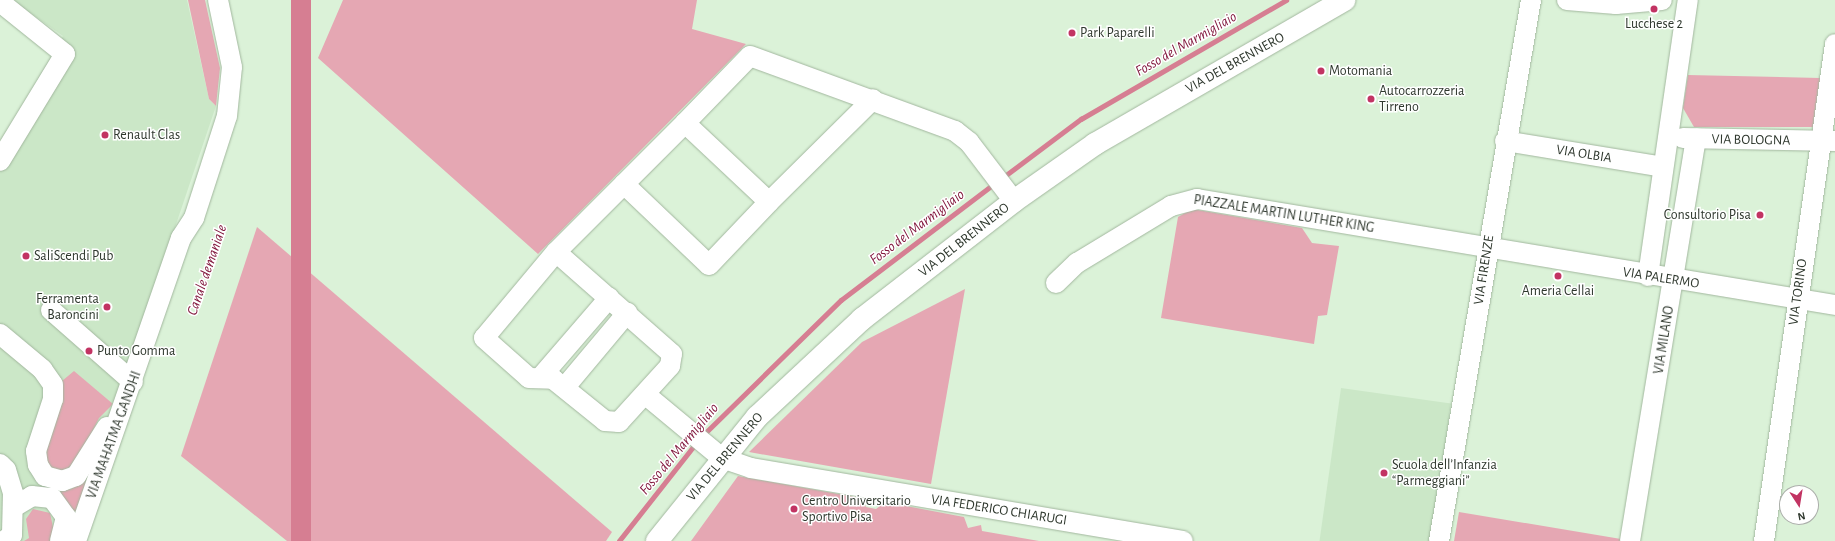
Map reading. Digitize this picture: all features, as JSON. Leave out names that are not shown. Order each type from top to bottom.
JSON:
[{"type":"main road","name":"VIA DEL BRENNERO","points":[[657,541],[716,454],[1004,187],[1127,124],[1335,3]]},
{"type":"street","name":"VIA MAHATMA GANDHI","points":[[76,541],[122,414],[181,238],[194,218],[224,127],[231,95],[230,56],[218,0]]},
{"type":"street","name":"VIA FIRENZE","points":[[1439,541],[1505,141],[1531,0]]},
{"type":"street","points":[[1568,0],[1600,4],[1662,0]]},
{"type":"street","points":[[1648,276],[1688,0]]},
{"type":"street","points":[[0,2],[65,54],[0,161]]},
{"type":"street","name":"VIA TORINO","points":[[1764,541],[1797,299],[1828,141],[1835,44]]},
{"type":"street","points":[[556,252],[672,354],[670,366],[646,395],[626,417],[613,422],[605,421],[565,387],[553,379],[529,378],[484,338],[556,252],[750,56],[873,99],[955,131],[1004,187]]},
{"type":"street","points":[[624,184],[709,265],[873,99]]},
{"type":"street","points":[[685,123],[770,202]]},
{"type":"street","name":"VIA BOLOGNA","points":[[1668,138],[1828,141]]},
{"type":"street","name":"VIA MILANO","points":[[1630,541],[1674,280],[1696,138]]},
{"type":"street","name":"VIA OLBIA","points":[[1505,141],[1663,167]]},
{"type":"street","name":"PIAZZALE MARTIN LUTHER KING","points":[[1056,282],[1077,263],[1186,199],[1487,248]]},
{"type":"street","name":"VIA MAHATMA GANDHI","points":[[89,541],[193,241],[194,218]]},
{"type":"street","name":"VIA PALERMO","points":[[1487,248],[1648,276],[1835,305]]},
{"type":"street","points":[[540,378],[609,298]]},
{"type":"street","points":[[51,310],[133,382]]},
{"type":"street","points":[[565,387],[627,313]]},
{"type":"street","points":[[0,334],[42,369],[53,385],[53,398],[36,451],[38,465],[45,476],[62,481],[76,476],[102,432],[122,414]]},
{"type":"street","points":[[646,395],[716,454]]},
{"type":"street","name":"VIA FEDERICO CHIARUGI","points":[[716,454],[751,468],[808,479],[1183,541]]},
{"type":"street","points":[[0,464],[12,484],[14,507],[12,535],[4,541]]},
{"type":"street","points":[[14,507],[32,496],[52,498],[66,517],[60,541]]},
{"type":"shaded area","points":[[12,0],[187,0],[209,99],[216,106],[69,541],[0,541],[0,143],[63,36]]},
{"type":"shaded area","points":[[188,0],[205,0],[220,68],[216,106],[209,99]]},
{"type":"shaded area","points":[[343,0],[697,0],[692,29],[746,44],[538,254],[318,58]]},
{"type":"shaded area","points":[[1688,75],[1820,78],[1813,127],[1694,127],[1683,108]]},
{"type":"shaded area","points":[[1192,209],[1302,228],[1312,243],[1339,246],[1327,315],[1318,316],[1314,344],[1161,318],[1178,217]]},
{"type":"shaded area","points":[[257,227],[612,532],[606,541],[287,541],[181,456]]},
{"type":"shaded area","points":[[965,289],[931,484],[749,452],[862,342]]},
{"type":"shaded area","points":[[74,371],[113,404],[99,418],[73,471],[55,471],[45,460],[46,439],[62,381]]},
{"type":"shaded area","name":"Scuola dell’Infanzia “Parmeggiani”","points":[[1341,388],[1451,403],[1432,541],[1319,541]]},
{"type":"shaded area","points":[[89,476],[76,513],[70,512],[55,491],[71,489]]},
{"type":"shaded area","name":"Centro Universitario Sportivo Pisa","points":[[738,476],[861,498],[866,507],[876,509],[885,502],[964,517],[968,528],[981,525],[982,531],[1039,541],[691,541]]},
{"type":"shaded area","points":[[33,509],[50,513],[56,541],[24,541],[29,538],[26,519]]},
{"type":"shaded area","points":[[1459,512],[1621,539],[1621,541],[1454,541]]},
{"type":"water","points":[[291,0],[311,0],[311,541],[291,541]]},
{"type":"waterway","name":"Fosso del Marmigliaio","points":[[1002,178],[1081,119],[1286,0]]},
{"type":"waterway","name":"Fosso del Marmigliaio","points":[[702,436],[841,300],[994,184]]},
{"type":"waterway","name":"Fosso del Marmigliaio","points":[[619,541],[696,443]]},
{"type":"place","name":"Lucchese 2","points":[[1654,9]]},
{"type":"place","name":"Park Paparelli","points":[[1072,33]]},
{"type":"place","name":"Motomania","points":[[1321,71]]},
{"type":"place","name":"Autocarrozzeria Tirreno","points":[[1371,99]]},
{"type":"place","name":"Renault Clas","points":[[105,135]]},
{"type":"place","name":"Consultorio Pisa","points":[[1760,215]]},
{"type":"place","name":"SaliScendi Pub","points":[[26,256]]},
{"type":"place","name":"Ameria Cellai","points":[[1558,276]]},
{"type":"place","name":"Ferramenta Baroncini","points":[[107,307]]},
{"type":"place","name":"Punto Gomma","points":[[89,351]]},
{"type":"place","name":"Scuola dell’Infanzia “Parmeggiani”","points":[[1384,473]]},
{"type":"place","name":"Centro Universitario Sportivo Pisa","points":[[794,509]]},
{"type":"water label","name":"Canale demaniale","points":[[207,270]]}]
